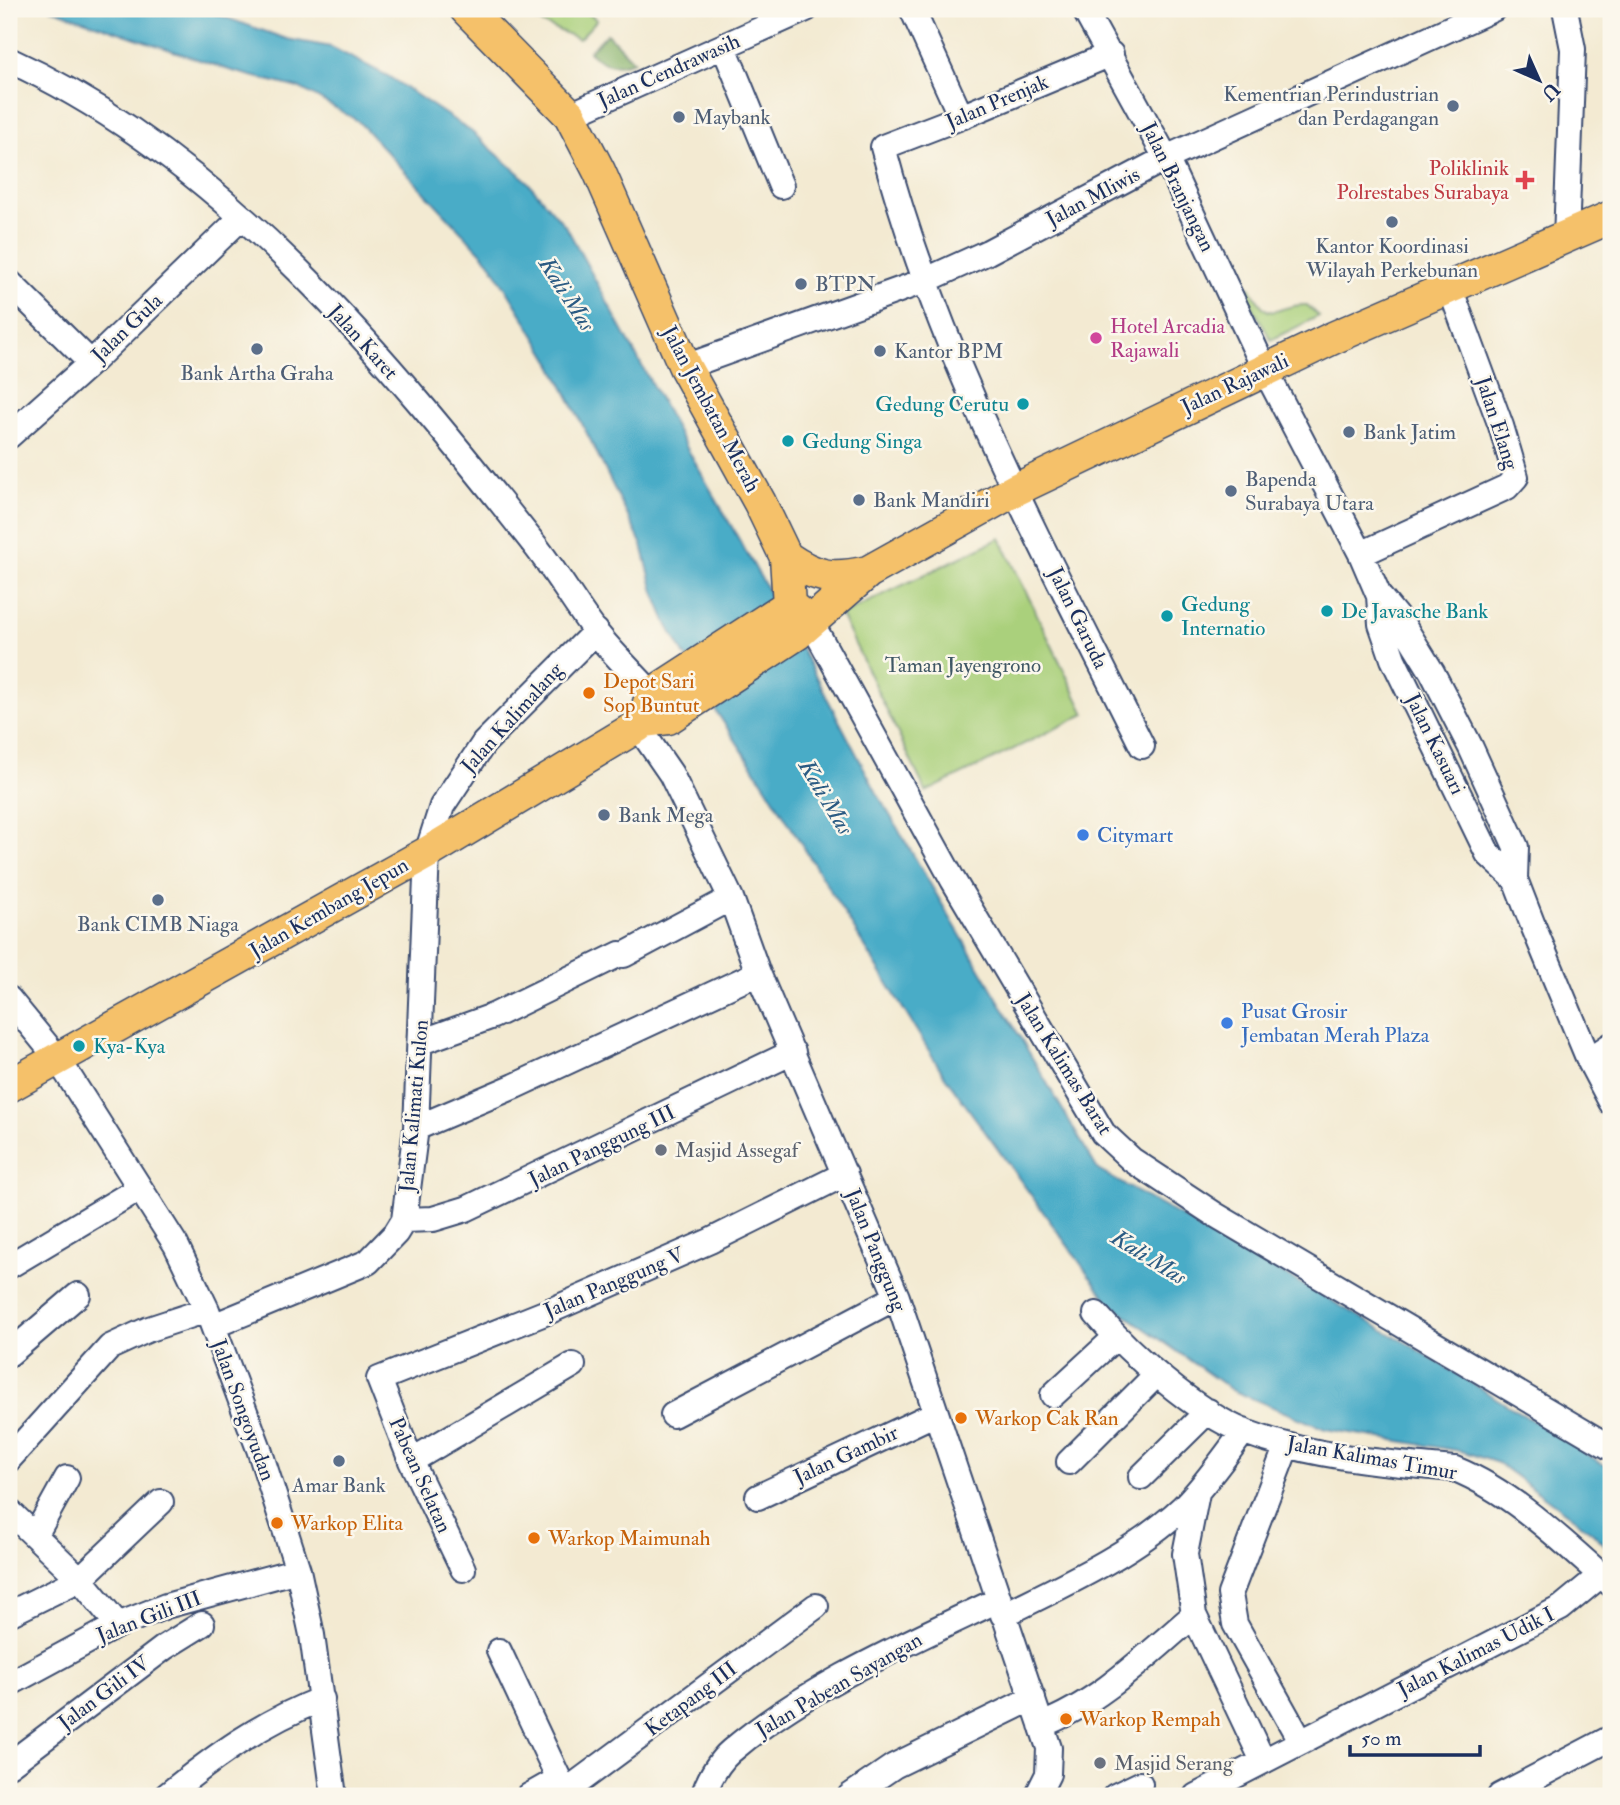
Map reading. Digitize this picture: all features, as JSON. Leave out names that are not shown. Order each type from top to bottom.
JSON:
[{"type":"main road","name":"Jalan Jembatan Merah","points":[[466,9],[570,115],[599,171],[685,367],[786,556],[796,617]]},
{"type":"main road","name":"Jalan Rajawali","points":[[796,617],[868,572],[1015,490],[1449,285],[1566,239],[1611,217]]},
{"type":"main road","name":"Jalan Rajawali","points":[[786,556],[821,576],[840,578],[868,572]]},
{"type":"main road","name":"Jalan Kembang Jepun","points":[[9,1086],[426,853],[644,713],[668,718],[697,682],[796,617]]},
{"type":"street","name":"Jalan Cendrawasih","points":[[570,115],[806,9]]},
{"type":"street","points":[[912,9],[961,117]]},
{"type":"street","name":"Jalan Branjangan","points":[[1084,9],[1166,158],[1265,370]]},
{"type":"street","name":"Jalan Mliwis","points":[[685,367],[924,281],[988,253],[1166,158],[1493,9]]},
{"type":"street","points":[[1565,9],[1573,49],[1566,239]]},
{"type":"street","points":[[724,47],[781,186]]},
{"type":"street","name":"Jalan Prenjak","points":[[883,147],[1111,54]]},
{"type":"street","name":"Jalan Karet","points":[[9,60],[135,133],[212,190],[293,264],[410,394],[546,558],[596,631],[644,713]]},
{"type":"street","name":"Jalan Garuda","points":[[883,147],[924,281],[962,376],[1015,490],[1142,746]]},
{"type":"street","name":"Jalan Gula","points":[[9,436],[91,363],[242,217]]},
{"type":"street","points":[[9,282],[91,363]]},
{"type":"street","name":"Jalan Elang","points":[[1361,554],[1507,486],[1516,477],[1502,426],[1449,285]]},
{"type":"street","name":"Jalan Kasuari","points":[[1265,370],[1361,554],[1379,596],[1381,624],[1393,659],[1488,854],[1516,879],[1589,1060],[1611,1102]]},
{"type":"street","name":"Jalan Kalimas Barat","points":[[796,617],[1103,1133],[1132,1160],[1214,1214],[1611,1448]]},
{"type":"street","name":"Jalan Kalimalang","points":[[426,853],[442,806],[484,743],[596,631]]},
{"type":"street","name":"Jalan Panggung","points":[[644,713],[731,898],[758,973],[897,1297],[934,1414],[1049,1748],[1048,1774],[1037,1796]]},
{"type":"street","name":"Jalan Kalimati Kulon","points":[[9,1459],[110,1347],[149,1329],[210,1318],[368,1262],[396,1233],[404,1220],[416,1128],[426,853]]},
{"type":"street","points":[[421,1042],[493,1016],[620,954],[624,956],[731,898]]},
{"type":"street","points":[[416,1128],[515,1086],[758,973]]},
{"type":"street","name":"Jalan Songoyudan","points":[[9,999],[58,1059],[176,1245],[210,1318],[259,1449],[298,1570],[322,1699],[334,1796]]},
{"type":"street","points":[[1589,1060],[1611,1045]]},
{"type":"street","name":"Jalan Panggung III","points":[[404,1220],[433,1219],[466,1209],[793,1052]]},
{"type":"street","name":"Jalan Panggung V","points":[[379,1379],[552,1310],[710,1241],[845,1174]]},
{"type":"street","points":[[9,1266],[138,1189]]},
{"type":"street","points":[[9,1354],[78,1295]]},
{"type":"street","points":[[673,1415],[897,1297]]},
{"type":"street","name":"Jalan Kalimas Timur","points":[[1096,1314],[1116,1337],[1157,1374],[1208,1411],[1244,1431],[1307,1451],[1455,1469],[1475,1477],[1539,1521],[1606,1580]]},
{"type":"street","points":[[1053,1395],[1116,1337]]},
{"type":"street","points":[[411,1461],[573,1366]]},
{"type":"street","points":[[1069,1462],[1157,1374]]},
{"type":"street","name":"Pabean Selatan","points":[[379,1379],[411,1461],[464,1569]]},
{"type":"street","points":[[1141,1477],[1208,1411]]},
{"type":"street","name":"Jalan Gambir","points":[[758,1497],[934,1414]]},
{"type":"street","name":"Jalan Pabean Sayangan","points":[[703,1796],[713,1773],[730,1752],[772,1721],[874,1661],[1102,1563],[1166,1521],[1197,1492],[1244,1431]]},
{"type":"street","points":[[1287,1444],[1230,1594],[1235,1624],[1301,1742]]},
{"type":"street","points":[[36,1534],[66,1478]]},
{"type":"street","points":[[1197,1492],[1185,1554],[1194,1615],[1263,1761]]},
{"type":"street","points":[[9,1614],[80,1579],[161,1502]]},
{"type":"street","points":[[9,1511],[80,1579],[118,1625]]},
{"type":"street","name":"Jalan Gili III","points":[[9,1684],[118,1625],[182,1601],[298,1570]]},
{"type":"street","name":"Jalan Kalimas Udik I","points":[[1196,1796],[1561,1608],[1606,1580]]},
{"type":"street","name":"Ketapang III","points":[[529,1796],[564,1789],[816,1606]]},
{"type":"street","points":[[1041,1725],[1089,1699],[1194,1615]]},
{"type":"street","name":"Jalan Gili IV","points":[[9,1765],[165,1647],[202,1624]]},
{"type":"street","points":[[499,1651],[564,1789]]},
{"type":"street","points":[[850,1796],[894,1766],[1032,1698]]},
{"type":"street","points":[[166,1796],[245,1736],[322,1699]]},
{"type":"street","points":[[1500,1796],[1611,1738]]},
{"type":"street","points":[[1115,1796],[1140,1784]]},
{"type":"green space","points":[[522,9],[582,9],[597,20],[579,39],[534,20]]},
{"type":"green space","points":[[607,34],[634,61],[610,64],[599,60],[589,51]]},
{"type":"green space","points":[[1250,287],[1257,300],[1269,311],[1307,305],[1319,316],[1271,340],[1244,291]]},
{"type":"green space","name":"Taman Jayengrono","points":[[1000,538],[1085,714],[926,792],[841,615]]},
{"type":"water","name":"Kali Mas","points":[[51,9],[201,9],[287,39],[331,47],[388,76],[472,132],[525,179],[567,228],[680,436],[802,650],[877,793],[1098,1170],[1405,1342],[1611,1469],[1611,1551],[1592,1532],[1498,1463],[1461,1451],[1325,1429],[1232,1390],[1110,1304],[944,1075],[767,788],[714,708],[667,624],[654,592],[642,545],[595,449],[549,359],[489,261],[358,121],[302,89],[232,71]]},
{"type":"place","name":"Kementrian Perindustrian dan Perdagangan","points":[[1453,106]]},
{"type":"place","name":"Maybank","points":[[679,117]]},
{"type":"place","name":"Poliklinik Polrestabes Surabaya","points":[[1525,180]]},
{"type":"place","name":"Kantor Koordinasi Wilayah Perkebunan","points":[[1392,222]]},
{"type":"place","name":"BTPN","points":[[801,284]]},
{"type":"place","name":"Hotel Arcadia Rajawali","points":[[1096,338]]},
{"type":"place","name":"Bank Artha Graha","points":[[257,349]]},
{"type":"place","name":"Kantor BPM","points":[[880,351]]},
{"type":"place","name":"Gedung Cerutu","points":[[1023,404]]},
{"type":"place","name":"Bank Jatim","points":[[1349,432]]},
{"type":"place","name":"Gedung Singa","points":[[788,441]]},
{"type":"place","name":"Bapenda Surabaya Utara","points":[[1231,491]]},
{"type":"place","name":"Bank Mandiri","points":[[859,500]]},
{"type":"place","name":"De Javasche Bank","points":[[1327,611]]},
{"type":"place","name":"Gedung Internatio","points":[[1167,616]]},
{"type":"place","name":"Depot Sari Sop Buntut","points":[[589,693]]},
{"type":"place","name":"Bank Mega","points":[[604,815]]},
{"type":"place","name":"Citymart","points":[[1083,835]]},
{"type":"place","name":"Bank CIMB Niaga","points":[[158,900]]},
{"type":"place","name":"Pusat Grosir Jembatan Merah Plaza","points":[[1227,1023]]},
{"type":"place","name":"Kya-Kya","points":[[79,1046]]},
{"type":"place","name":"Masjid Assegaf","points":[[661,1150]]},
{"type":"place","name":"Warkop Cak Ran","points":[[961,1418]]},
{"type":"place","name":"Amar Bank","points":[[339,1461]]},
{"type":"place","name":"Warkop Elita","points":[[277,1523]]},
{"type":"place","name":"Warkop Maimunah","points":[[534,1538]]},
{"type":"place","name":"Warkop Rempah","points":[[1066,1719]]},
{"type":"place","name":"Masjid Serang","points":[[1100,1763]]}]
